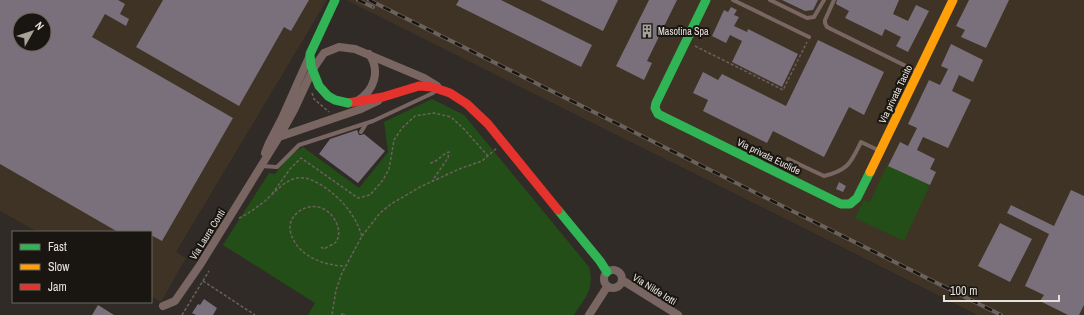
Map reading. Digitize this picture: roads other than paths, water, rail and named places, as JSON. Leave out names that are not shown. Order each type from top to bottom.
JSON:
[{"type":"street","points":[[261,166],[269,143],[282,118],[335,0]]},
{"type":"street","name":"Via privata Euclide","points":[[706,0],[656,103],[655,108],[658,114],[841,204],[848,206],[852,205],[857,198]]},
{"type":"street","name":"Via privata Tacito","points":[[857,198],[953,0]]},
{"type":"street","points":[[261,166],[280,137],[313,69],[322,55],[332,49],[345,46],[359,50],[424,78],[468,104],[479,114],[600,261],[607,272]]},
{"type":"street","points":[[310,54],[311,66],[319,86],[328,96],[335,100],[352,102],[387,96],[420,86],[439,88]]},
{"type":"street","points":[[352,102],[368,92],[374,80],[375,66],[369,54]]},
{"type":"street","points":[[280,137],[361,109],[387,96]]},
{"type":"street","name":"Via Laura Conti","points":[[163,306],[175,301],[200,265],[261,166]]},
{"type":"street","points":[[613,269],[619,271],[622,280],[618,287],[611,288],[607,286],[603,279],[607,272],[613,269]]},
{"type":"street","name":"Via Nilde Iotti","points":[[622,280],[678,315]]},
{"type":"street","points":[[589,315],[607,286]]},
{"type":"lane","points":[[733,0],[809,37]]},
{"type":"lane","points":[[770,0],[807,18],[814,17],[824,0]]},
{"type":"lane","points":[[834,0],[824,23],[827,27],[918,72]]},
{"type":"lane","points":[[261,166],[276,167],[299,146],[366,123],[433,94],[439,88]]},
{"type":"lane","points":[[361,132],[366,123]]},
{"type":"lane","points":[[788,159],[824,176],[840,171],[850,163],[861,142],[880,151]]},
{"type":"railway","points":[[358,0],[373,7]]},
{"type":"railway","points":[[369,0],[1001,315]]},
{"type":"place","name":"Masotina Spa","points":[[647,31]]}]
